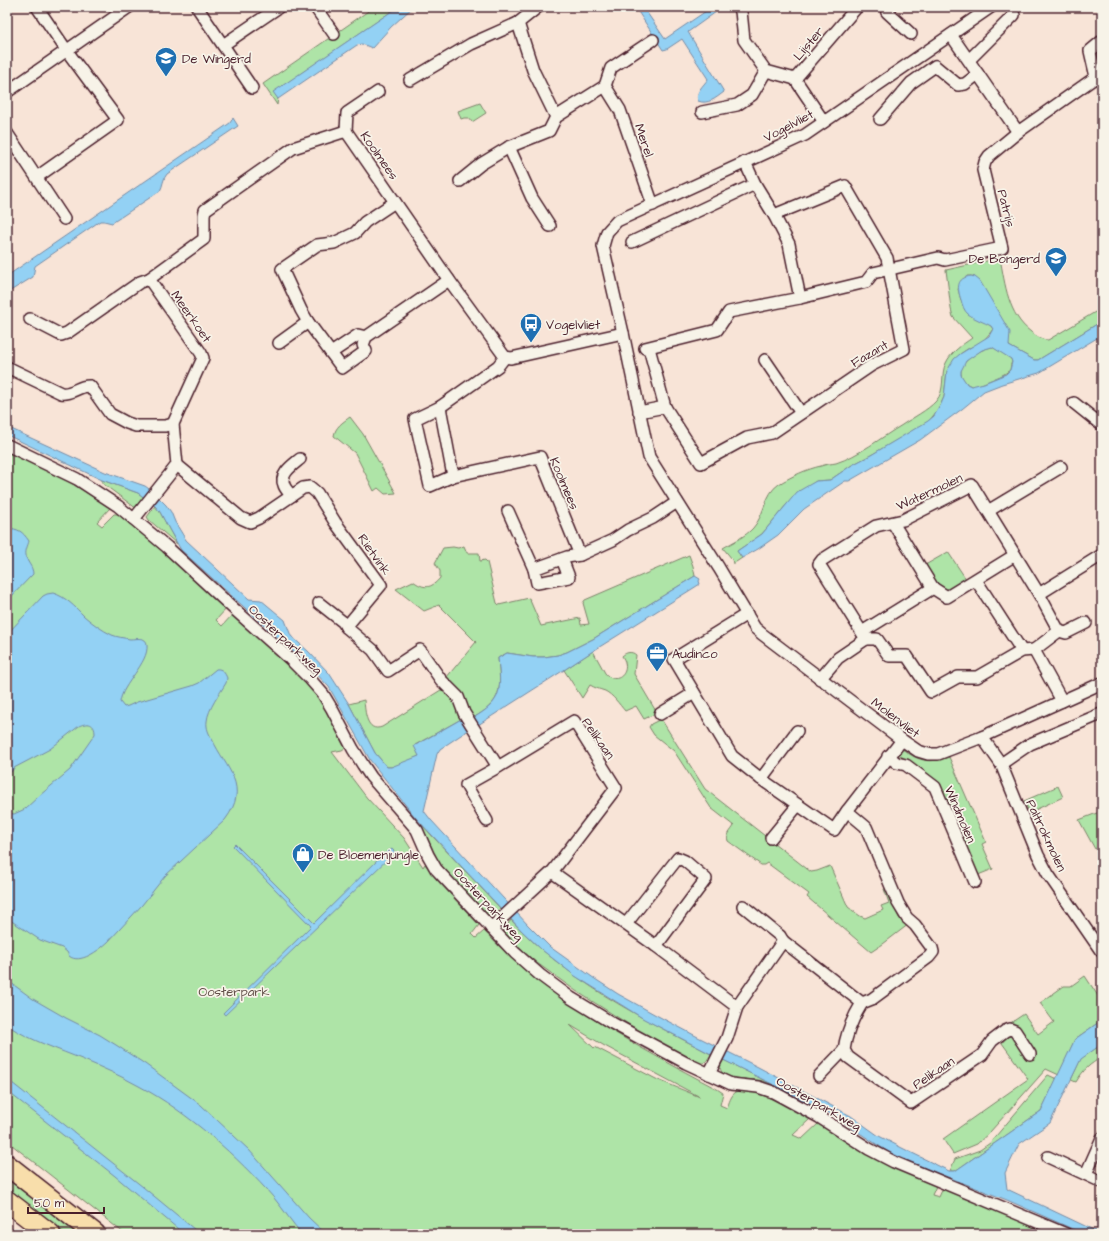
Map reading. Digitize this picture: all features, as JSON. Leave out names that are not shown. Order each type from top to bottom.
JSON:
[{"type":"highway","points":[[7,1165],[95,1234]]},
{"type":"highway","points":[[7,1200],[50,1234]]},
{"type":"street","points":[[37,7],[67,51],[118,120],[37,177]]},
{"type":"street","points":[[7,92],[129,7]]},
{"type":"street","points":[[197,7],[252,88]]},
{"type":"street","points":[[223,45],[278,7]]},
{"type":"street","points":[[315,7],[334,34]]},
{"type":"street","points":[[410,80],[471,44],[518,23],[538,7]]},
{"type":"street","points":[[702,112],[737,105],[752,95],[766,71],[744,40],[741,11],[738,7]]},
{"type":"street","name":"Lijster","points":[[795,79],[857,7]]},
{"type":"street","points":[[890,7],[887,12],[911,34]]},
{"type":"street","name":"Vogelvliet","points":[[719,568],[649,457],[603,246],[607,232],[617,221],[805,135],[991,7]]},
{"type":"street","points":[[969,60],[1014,15]]},
{"type":"street","points":[[518,23],[533,70],[556,118]]},
{"type":"street","points":[[951,35],[1018,132]]},
{"type":"street","points":[[460,181],[481,164],[509,147],[550,131],[556,118],[605,86],[611,68],[653,40]]},
{"type":"street","name":"Patrijs","points":[[944,260],[1002,248],[983,170],[984,162],[1018,132],[1099,79],[1090,51],[1102,41]]},
{"type":"street","points":[[880,119],[911,83],[935,66],[958,85],[965,84],[978,74]]},
{"type":"street","name":"Lijster","points":[[766,71],[795,79],[824,122]]},
{"type":"street","name":"Merel","points":[[605,86],[620,110],[653,205]]},
{"type":"street","points":[[346,131],[347,113],[378,92]]},
{"type":"street","name":"Koolmees","points":[[149,279],[204,239],[205,210],[293,148],[346,131],[449,280],[505,357],[498,366],[440,407],[415,419],[430,486],[453,476],[540,457],[580,555]]},
{"type":"street","points":[[7,133],[64,219]]},
{"type":"street","points":[[509,147],[532,198],[550,226]]},
{"type":"street","points":[[745,162],[755,184],[774,215],[789,244],[800,298]]},
{"type":"street","points":[[632,242],[755,184]]},
{"type":"street","name":"Fazant","points":[[774,215],[845,186],[888,258],[889,269],[904,349],[872,365],[772,433],[747,438],[701,463],[665,408],[647,348],[717,330],[729,312],[800,298],[866,282],[873,273],[889,269],[938,258],[944,260]]},
{"type":"street","points":[[395,202],[365,222],[355,233],[334,243],[317,245],[282,269],[300,310],[308,322],[342,368],[366,351],[363,345],[366,337],[449,280]]},
{"type":"street","points":[[30,319],[61,335],[67,334],[140,282],[149,279]]},
{"type":"street","name":"Meerkoet","points":[[149,279],[203,358],[173,424]]},
{"type":"street","points":[[279,343],[308,322]]},
{"type":"street","points":[[505,357],[511,358],[623,333]]},
{"type":"street","points":[[331,353],[358,335],[366,337]]},
{"type":"street","points":[[765,360],[801,413]]},
{"type":"street","points":[[7,367],[61,393],[67,394],[84,385],[90,386],[110,414],[136,426],[165,426],[173,424],[177,465],[134,519]]},
{"type":"street","points":[[1074,403],[1099,423],[1102,420]]},
{"type":"street","points":[[440,407],[453,476]]},
{"type":"street","points":[[639,412],[665,408]]},
{"type":"street","name":"Oosterparkweg","points":[[7,445],[77,479],[106,497],[167,546],[290,659],[323,694],[352,749],[371,777],[417,830],[428,855],[436,868],[515,953],[540,975],[571,998],[612,1023],[686,1063],[731,1084],[758,1086],[773,1092],[819,1117],[870,1149],[894,1162],[1066,1234]]},
{"type":"street","points":[[291,496],[283,484],[283,478],[286,472],[300,459]]},
{"type":"street","name":"Rietvink","points":[[177,465],[241,518],[250,522],[259,518],[303,488],[310,487],[317,493],[335,522],[381,585],[346,627]]},
{"type":"street","points":[[988,511],[1061,467]]},
{"type":"street","name":"Watermolen","points":[[864,635],[819,564],[822,560],[876,526],[903,520],[972,485],[1039,594],[1059,631]]},
{"type":"street","points":[[534,569],[568,557],[580,555],[613,540],[628,530],[653,518],[677,502]]},
{"type":"street","points":[[508,511],[534,569],[537,583],[569,577],[562,559]]},
{"type":"street","name":"Watermolen","points":[[892,523],[933,588]]},
{"type":"street","points":[[820,679],[838,658],[864,635],[933,588],[947,597],[1014,555]]},
{"type":"street","points":[[1039,594],[1100,556]]},
{"type":"street","name":"Molenvliet","points":[[719,568],[755,628],[820,679],[918,751],[928,754],[938,754],[982,737],[1102,683]]},
{"type":"street","points":[[976,580],[1022,651]]},
{"type":"street","points":[[320,603],[373,650],[388,671],[420,650],[441,680],[458,697],[464,713],[498,767],[466,785],[487,821]]},
{"type":"street","points":[[747,614],[674,659],[732,756],[761,779],[834,830],[888,756],[902,740]]},
{"type":"street","points":[[864,635],[877,639],[890,656],[907,656],[931,692],[958,677],[977,677],[1022,651],[1034,650],[1059,631],[1066,633],[1086,623]]},
{"type":"street","points":[[1034,650],[1062,701]]},
{"type":"street","points":[[660,714],[694,693]]},
{"type":"street","points":[[1001,764],[1030,744],[1101,714],[1102,716]]},
{"type":"street","name":"Pelikaan","points":[[491,928],[552,872],[616,788],[574,721],[498,767]]},
{"type":"street","points":[[761,779],[798,731]]},
{"type":"street","name":"Paltrokmolen","points":[[982,737],[1001,764],[1038,855],[1048,874],[1100,951],[1102,950]]},
{"type":"street","name":"Windmolen","points":[[888,756],[897,763],[906,765],[935,787],[975,882]]},
{"type":"street","points":[[771,838],[798,804]]},
{"type":"street","points":[[819,1076],[844,1050],[845,1042],[862,1003],[872,999],[929,957],[933,952],[932,948],[915,925],[907,918],[898,903],[866,828],[847,811]]},
{"type":"street","points":[[626,924],[678,858],[685,861],[706,879],[656,946]]},
{"type":"street","points":[[552,872],[626,924],[737,1007]]},
{"type":"street","points":[[743,906],[780,936],[783,941],[862,1003]]},
{"type":"street","points":[[709,1074],[727,1038],[737,1007],[783,941]]},
{"type":"street","name":"Pelikaan","points":[[844,1050],[848,1057],[911,1103],[982,1055],[992,1041],[1005,1031],[1010,1029],[1015,1031],[1030,1054]]},
{"type":"street","points":[[1086,1174],[1102,1138]]},
{"type":"street","points":[[1048,1157],[1102,1182]]},
{"type":"green space","points":[[374,7],[398,7],[274,92],[278,98],[277,105],[263,84]]},
{"type":"green space","points":[[480,103],[486,113],[472,122],[469,118],[461,119],[458,111]]},
{"type":"green space","points":[[1000,258],[1012,308],[1023,325],[1037,336],[1048,340],[1102,308],[1102,321],[1038,360],[1034,360],[1009,346],[975,277],[967,276],[958,289],[962,304],[993,329],[982,343],[969,348],[960,354],[947,371],[944,397],[938,410],[928,422],[852,465],[830,480],[816,481],[787,504],[762,534],[737,551],[742,558],[733,564],[732,559],[723,548],[753,528],[760,517],[770,493],[774,488],[805,471],[836,463],[853,456],[920,414],[936,401],[941,392],[944,367],[948,359],[957,349],[972,338],[953,317],[946,270]]},
{"type":"green space","points":[[992,347],[1007,355],[1011,359],[1012,362],[1010,370],[1001,376],[980,385],[969,385],[963,379],[961,373],[965,363],[975,354]]},
{"type":"green space","points":[[350,417],[363,434],[396,493],[385,494],[378,488],[374,491],[355,453],[334,436],[338,427]]},
{"type":"green space","name":"Oosterpark","points":[[7,451],[60,476],[110,508],[97,522],[102,526],[114,514],[118,514],[227,608],[216,620],[222,626],[233,614],[303,677],[328,713],[345,748],[332,752],[367,798],[404,838],[423,867],[425,864],[437,880],[479,925],[472,934],[476,938],[484,931],[509,956],[564,1000],[624,1038],[723,1093],[720,1105],[727,1108],[731,1097],[736,1092],[752,1092],[763,1095],[810,1119],[793,1135],[802,1139],[819,1123],[936,1186],[932,1195],[939,1197],[943,1188],[1053,1234],[125,1234],[7,1141]],"holes":[[[570,1025],[603,1045],[700,1097],[656,1079],[595,1047],[594,1048]]]},
{"type":"green space","points":[[102,480],[138,493],[144,497],[137,509],[102,483]]},
{"type":"green space","points":[[155,506],[160,512],[177,544],[147,517]]},
{"type":"green space","points":[[464,546],[467,553],[479,553],[480,561],[485,560],[487,562],[497,603],[499,605],[529,598],[541,626],[580,618],[581,625],[589,624],[583,603],[585,600],[689,555],[695,576],[593,639],[567,652],[544,657],[507,653],[498,658],[500,678],[498,693],[490,706],[473,718],[455,686],[446,678],[476,642],[439,605],[424,611],[396,589],[413,581],[427,587],[434,584],[440,578],[440,571],[435,563],[443,548],[458,548]]},
{"type":"green space","points":[[948,552],[968,582],[940,598],[920,568]]},
{"type":"green space","points":[[593,651],[605,673],[609,677],[614,678],[622,676],[626,667],[622,656],[629,652],[636,655],[634,674],[657,713],[644,719],[636,706],[625,711],[608,693],[590,685],[582,698],[564,670]]},
{"type":"green space","points":[[444,688],[463,718],[415,745],[419,756],[400,765],[387,767],[375,753],[349,704],[364,700],[367,720],[373,727],[377,728],[382,727]]},
{"type":"green space","points":[[661,719],[705,789],[811,872],[830,866],[848,907],[860,916],[865,918],[883,910],[881,906],[889,903],[884,889],[886,888],[899,918],[909,924],[871,952],[807,897],[809,894],[767,863],[761,865],[728,841],[728,835],[734,826],[711,808],[674,751],[654,735],[649,727],[651,724]]},
{"type":"green space","points":[[901,748],[913,756],[929,761],[949,757],[986,842],[982,844],[993,869],[978,875],[938,784],[897,753]]},
{"type":"green space","points":[[1058,786],[1063,797],[1037,809],[1030,814],[1024,801]]},
{"type":"green space","points":[[1102,811],[1102,844],[1095,849],[1079,820]]},
{"type":"green space","points":[[421,824],[500,908],[494,915],[488,915],[482,911],[439,863]]},
{"type":"green space","points":[[511,920],[556,961],[580,979],[605,996],[657,1026],[711,1054],[708,1059],[704,1063],[700,1064],[652,1039],[576,991],[537,963],[511,940],[505,933],[505,928]]},
{"type":"green space","points":[[1085,976],[1102,1002],[1102,1020],[1075,1039],[1059,1075],[1046,1069],[990,1132],[977,1144],[953,1154],[943,1139],[1028,1079],[1002,1043],[1011,1035],[1009,1024],[1024,1014],[1038,1034],[1054,1022],[1040,1003],[1064,986],[1071,986]]},
{"type":"green space","points":[[1102,1044],[1102,1057],[1087,1068],[1076,1082],[1071,1080],[1081,1058]]},
{"type":"green space","points":[[724,1060],[776,1086],[761,1080],[740,1079],[726,1075],[721,1071]]},
{"type":"green space","points":[[1048,1075],[1057,1079],[1041,1111],[955,1171],[950,1171],[955,1159],[980,1150],[990,1143]]},
{"type":"green space","points":[[7,1178],[78,1234],[66,1234],[7,1188]]},
{"type":"water","points":[[398,7],[413,7],[391,27],[372,48],[362,44],[357,45],[278,99],[273,92]]},
{"type":"water","points":[[635,7],[643,7],[665,39],[712,7],[723,7],[688,32],[724,92],[715,99],[705,102],[698,101],[697,98],[699,92],[708,79],[682,39],[663,50]]},
{"type":"water","points":[[233,118],[238,126],[167,174],[160,191],[112,223],[100,221],[35,266],[33,277],[7,293],[7,276],[230,123]]},
{"type":"water","points":[[966,277],[975,277],[980,281],[1010,332],[1009,346],[1034,360],[1038,360],[1102,321],[1102,335],[1039,373],[984,391],[920,440],[849,481],[845,481],[804,509],[778,535],[742,558],[737,551],[762,534],[797,492],[816,481],[830,480],[852,465],[928,421],[934,416],[944,397],[947,371],[954,359],[989,336],[993,329],[991,326],[970,316],[964,309],[958,288],[960,281]],"holes":[[[992,347],[1011,359],[1012,362],[1010,370],[1006,374],[984,383],[971,386],[967,384],[961,375],[961,371],[966,361],[982,350]]]},
{"type":"water","points":[[7,427],[105,472],[145,486],[152,491],[171,512],[186,540],[249,599],[261,600],[285,620],[291,636],[329,673],[349,704],[375,753],[387,767],[391,767],[419,756],[414,746],[463,718],[470,729],[440,749],[437,754],[424,811],[528,925],[550,947],[618,994],[851,1116],[879,1136],[949,1171],[955,1171],[1041,1111],[1075,1039],[1102,1020],[1102,1044],[1081,1059],[1050,1123],[1019,1144],[1005,1173],[1007,1189],[1102,1234],[1084,1234],[1007,1200],[896,1157],[829,1113],[644,1019],[575,976],[542,950],[522,931],[415,817],[370,760],[329,687],[308,665],[181,550],[160,512],[155,506],[138,493],[102,480],[7,435]]},
{"type":"water","points":[[7,528],[20,531],[29,541],[26,550],[26,557],[33,574],[7,601]]},
{"type":"water","points":[[695,576],[700,579],[700,584],[478,725],[473,718],[490,706],[498,694],[500,678],[498,658],[507,653],[544,657],[567,652],[593,639]]},
{"type":"water","points":[[53,593],[66,600],[90,621],[108,633],[123,638],[143,639],[147,642],[144,659],[122,695],[120,702],[124,707],[192,686],[199,683],[216,669],[223,671],[227,678],[226,683],[210,711],[207,726],[210,735],[234,778],[236,787],[236,797],[225,820],[165,876],[142,905],[108,942],[100,949],[84,958],[78,959],[69,956],[62,948],[40,940],[7,918],[7,813],[14,814],[25,809],[70,770],[95,734],[94,728],[90,724],[79,726],[50,749],[14,768],[7,777],[7,634],[43,596]]},
{"type":"water","points":[[235,844],[314,923],[384,854],[392,849],[395,852],[225,1015],[223,1013],[311,926],[233,846]]},
{"type":"water","points":[[7,980],[33,999],[116,1045],[145,1064],[201,1105],[249,1150],[309,1218],[326,1234],[302,1234],[274,1198],[245,1167],[211,1136],[176,1109],[119,1075],[35,1040],[7,1025]]},
{"type":"water","points":[[7,1079],[200,1234],[184,1234],[115,1176],[7,1091]]},
{"type":"place","name":"De Wingerd","points":[[166,78]]},
{"type":"place","name":"De Bongerd","points":[[1056,278]]},
{"type":"place","name":"Vogelvliet","points":[[531,344]]},
{"type":"place","name":"Audinco","points":[[657,672]]},
{"type":"place","name":"De Bloemenjungle","points":[[303,874]]}]
